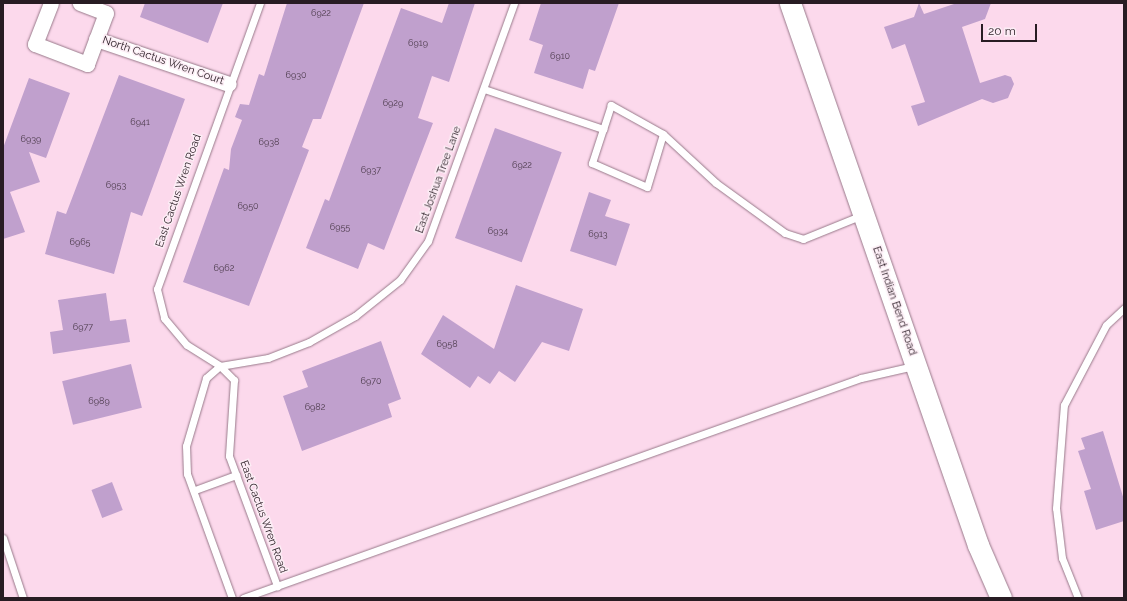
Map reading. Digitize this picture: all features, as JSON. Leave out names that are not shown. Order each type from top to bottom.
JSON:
[{"type":"street","name":"North Cactus Wren Court","points":[[51,3],[35,44],[87,64],[106,13],[80,3]]},
{"type":"street","name":"East Indian Bend Road","points":[[790,3],[978,545],[1001,598]]},
{"type":"street","name":"North Cactus Wren Court","points":[[96,39],[229,84]]},
{"type":"lane","name":"East Cactus Wren Road","points":[[260,3],[229,84],[157,289],[164,318],[187,345],[220,366],[234,380],[229,456],[277,586]]},
{"type":"lane","name":"East Joshua Tree Lane","points":[[220,366],[268,358],[309,342],[355,316],[400,280],[428,241],[514,3]]},
{"type":"lane","points":[[484,89],[603,129]]},
{"type":"lane","points":[[663,134],[647,187],[592,163],[611,104],[663,134],[716,183],[784,233],[803,239],[864,214]]},
{"type":"lane","points":[[1078,598],[1062,558],[1056,508],[1064,405],[1106,325],[1124,308]]},
{"type":"lane","points":[[220,366],[206,378],[186,446],[187,474],[195,490],[232,598]]},
{"type":"lane","points":[[243,598],[861,378],[916,366]]},
{"type":"lane","points":[[195,490],[236,475]]},
{"type":"lane","points":[[3,538],[23,598]]},
{"type":"building","points":[[145,3],[223,3],[208,43],[140,17]]},
{"type":"building","points":[[287,3],[364,3],[321,119],[313,119],[302,147],[309,150],[249,306],[183,282],[224,168],[229,170],[231,149],[242,120],[235,117],[240,104],[249,105],[259,74],[264,76]]},
{"type":"building","points":[[449,3],[475,3],[449,82],[432,76],[418,118],[433,123],[384,250],[368,243],[358,269],[306,248],[325,199],[329,201],[401,8],[442,23]]},
{"type":"building","points":[[541,3],[619,3],[595,71],[589,69],[583,89],[534,73],[543,45],[529,40]]},
{"type":"building","points":[[919,3],[924,14],[957,3],[991,3],[985,19],[962,27],[980,83],[1005,75],[1011,77],[1014,84],[1008,98],[993,103],[982,99],[918,126],[911,106],[925,102],[905,44],[892,49],[884,27],[914,17]]},
{"type":"building","points":[[119,75],[185,99],[142,216],[131,212],[114,274],[45,254],[57,211],[66,214]]},
{"type":"building","points":[[29,78],[70,93],[46,158],[29,152],[40,182],[10,192],[25,232],[3,239],[3,148]]},
{"type":"building","points":[[495,128],[562,152],[522,262],[455,238]]},
{"type":"building","points":[[589,192],[611,200],[605,216],[630,224],[616,266],[570,251]]},
{"type":"building","points":[[516,285],[583,309],[569,351],[542,342],[515,382],[499,371],[490,384],[478,376],[470,388],[421,354],[443,315],[494,349]]},
{"type":"building","points":[[106,293],[110,321],[126,319],[130,342],[53,354],[50,332],[63,330],[58,300]]},
{"type":"building","points":[[381,341],[401,399],[388,404],[392,417],[302,451],[283,396],[308,387],[302,371]]},
{"type":"building","points":[[131,364],[142,408],[73,425],[62,381]]},
{"type":"building","points":[[1103,431],[1124,500],[1124,521],[1096,530],[1084,491],[1091,489],[1078,451],[1085,449],[1081,438]]},
{"type":"building","points":[[112,482],[123,510],[102,518],[91,490]]}]
